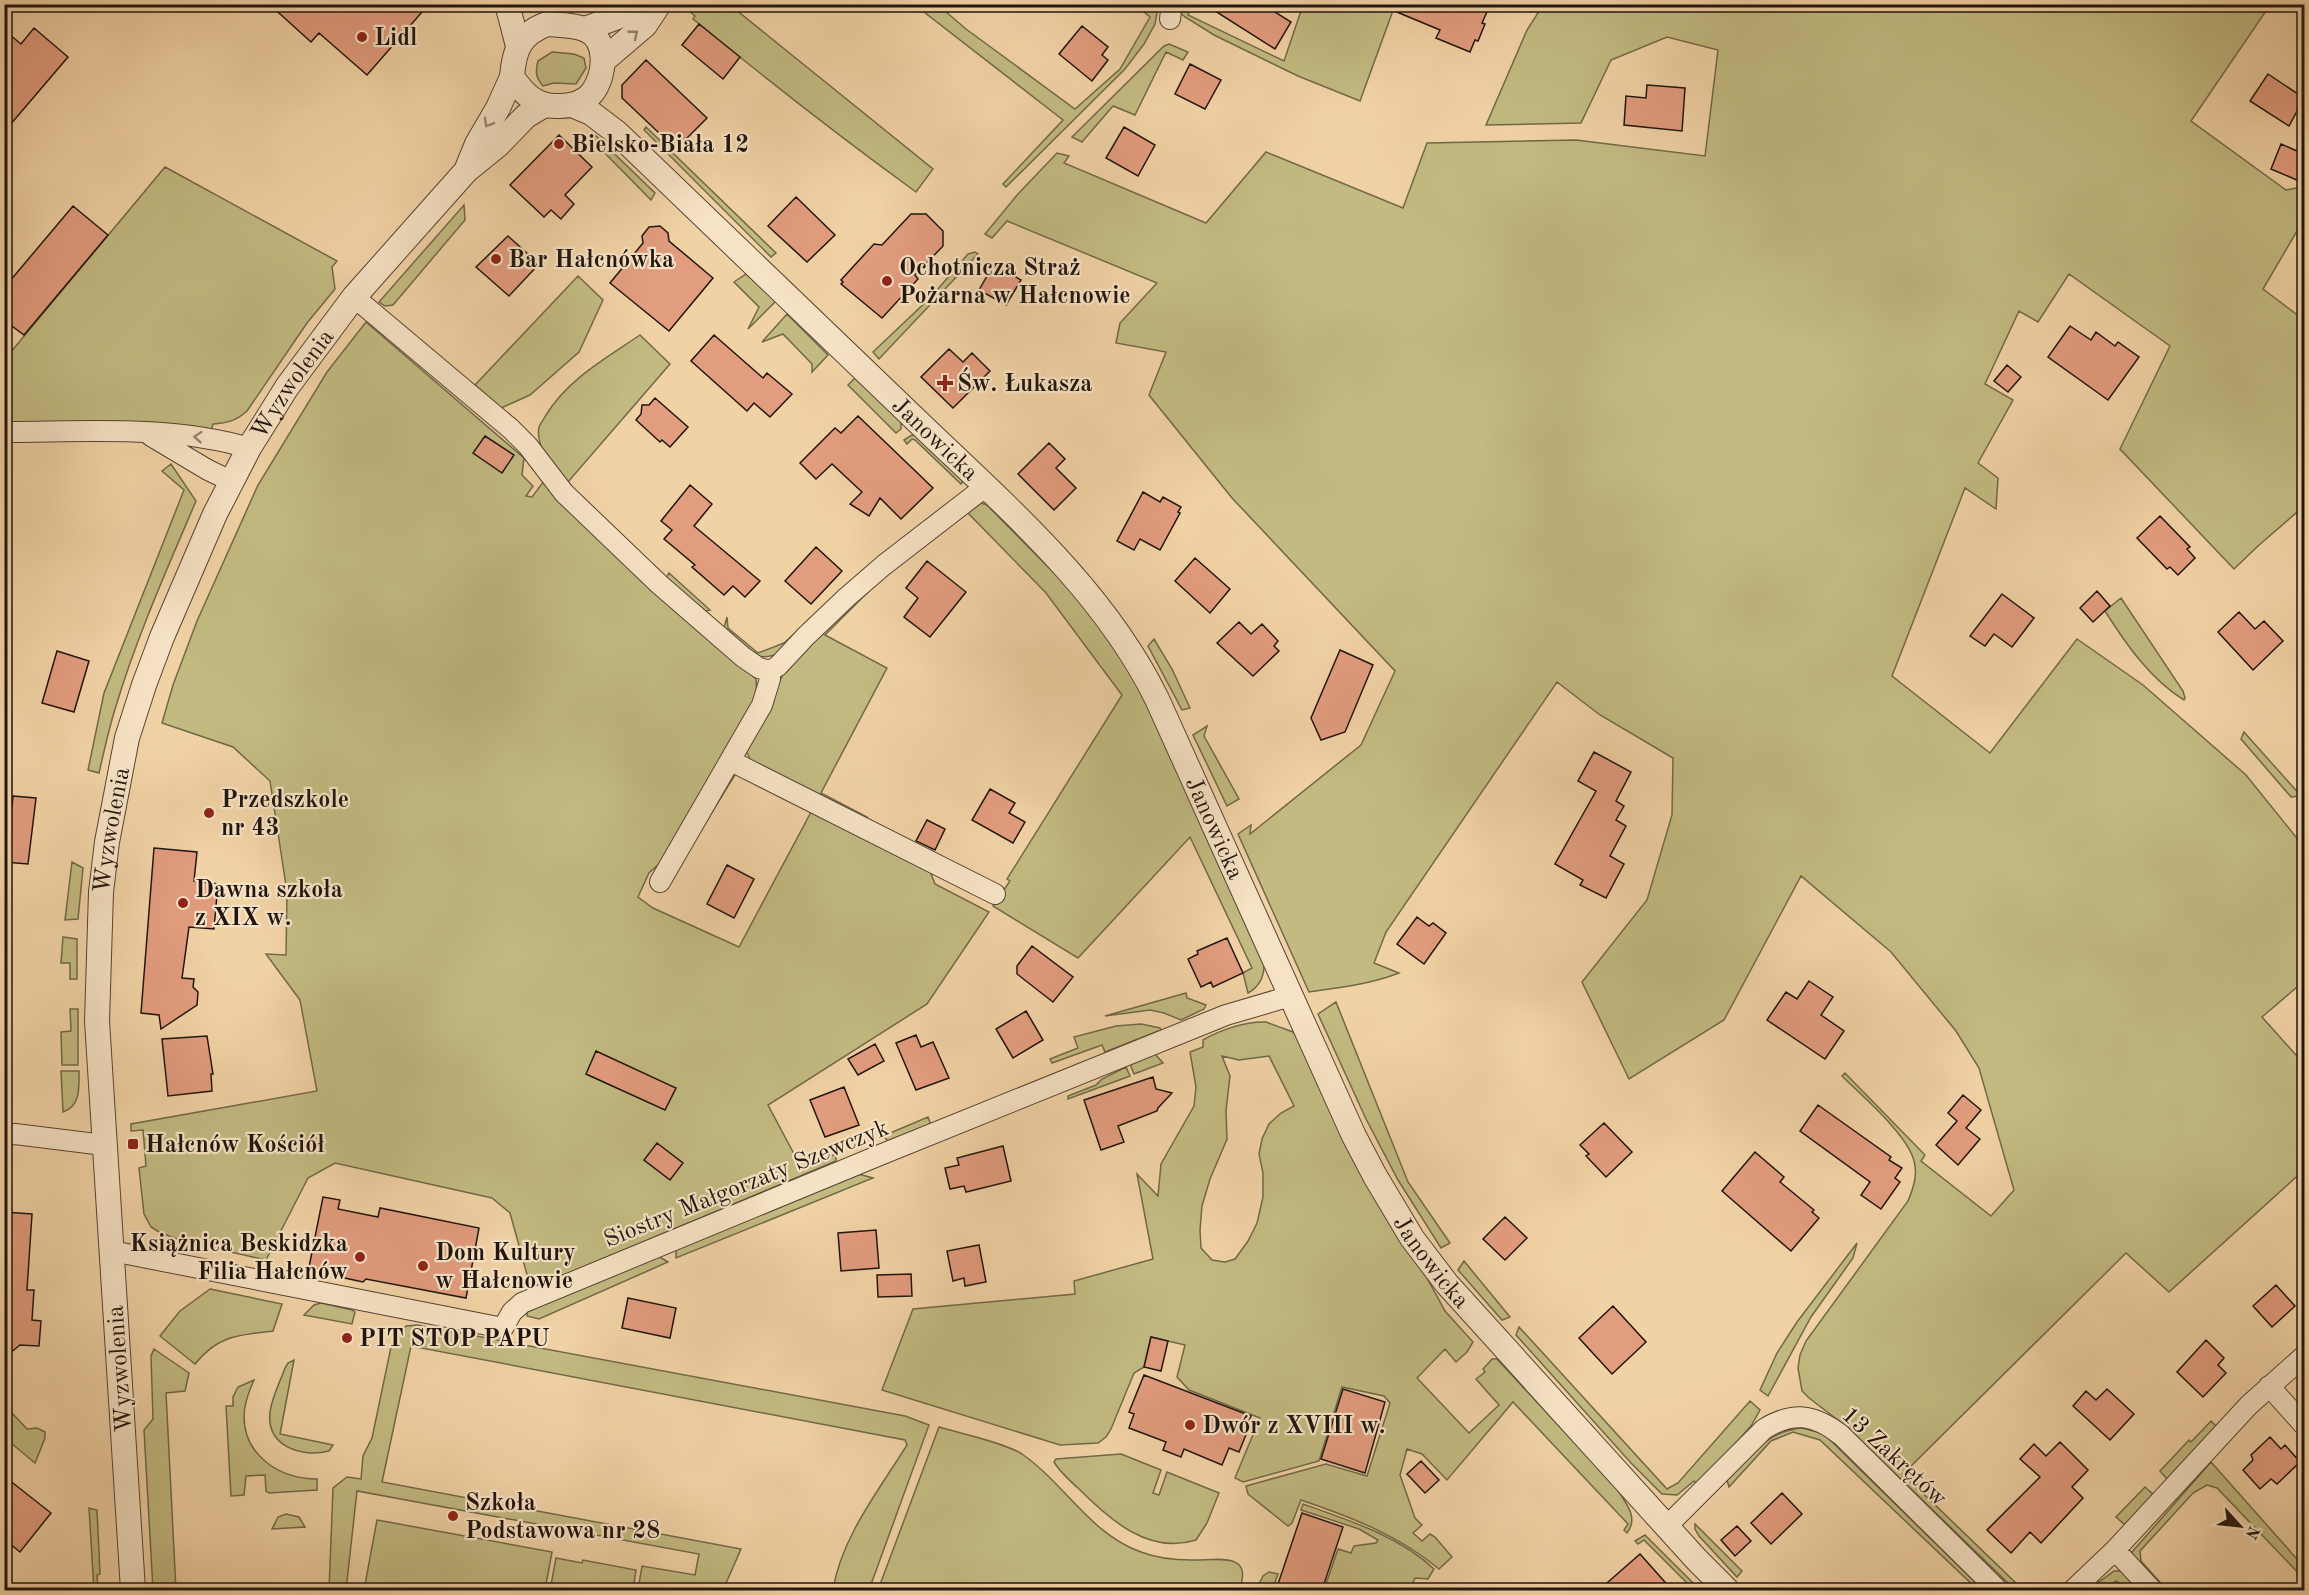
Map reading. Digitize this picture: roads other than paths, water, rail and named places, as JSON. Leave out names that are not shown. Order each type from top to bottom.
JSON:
[{"type":"street","points":[[507,4],[518,46]]},
{"type":"street","points":[[542,4],[556,25]]},
{"type":"street","points":[[643,4],[631,12],[585,29],[547,24],[537,28],[518,46],[513,57],[512,76],[530,99],[543,106],[572,105],[592,93],[601,71],[645,25],[659,4]]},
{"type":"street","points":[[585,29],[599,43],[601,71]]},
{"type":"street","name":"Janowicka","points":[[601,71],[616,132]]},
{"type":"street","name":"Wyzwolenia","points":[[466,171],[477,144],[498,108],[512,76]]},
{"type":"street","name":"Janowicka","points":[[572,105],[591,113],[616,132],[985,487],[1085,589],[1136,659],[1173,731],[1354,1136],[1412,1238],[1447,1284],[1490,1334],[1727,1590]]},
{"type":"street","name":"Wyzwolenia","points":[[133,1590],[99,1068],[97,974],[101,892],[116,790],[127,738],[162,637],[231,481],[287,387],[354,297],[466,171],[504,140],[526,116],[543,106]]},
{"type":"street","points":[[354,297],[511,429],[528,446],[564,493],[659,584],[743,657],[759,668],[770,671],[778,666],[806,636],[884,565],[985,487]]},
{"type":"street","points":[[4,432],[147,433],[218,438],[249,448]]},
{"type":"street","points":[[147,433],[208,470],[231,481]]},
{"type":"street","points":[[660,882],[762,705],[770,679],[770,671]]},
{"type":"street","points":[[731,761],[995,894]]},
{"type":"street","name":"Siostry Małgorzaty Szewczyk","points":[[112,1251],[503,1328],[512,1312],[522,1303],[1227,1015],[1291,996]]},
{"type":"street","points":[[4,1135],[26,1135],[104,1145]]},
{"type":"street","points":[[2073,1590],[2115,1550],[2269,1386],[2304,1356]]},
{"type":"street","points":[[2269,1386],[2304,1425]]},
{"type":"street","name":"13 Zakrętów","points":[[1666,1526],[1764,1429],[1777,1421],[1793,1417],[1809,1418],[1820,1421],[1841,1435],[1998,1590]]},
{"type":"street","points":[[2115,1550],[2152,1590]]},
{"type":"place","name":"Lidl","points":[[362,37]]},
{"type":"place","name":"Bielsko-Biała 12","points":[[559,144]]},
{"type":"place","name":"Bar Hałcnówka","points":[[496,259]]},
{"type":"place","name":"Ochotnicza Straż Pożarna w Hałcnowie","points":[[887,281]]},
{"type":"place","name":"Św. Łukasza","points":[[945,383]]},
{"type":"place","name":"Przedszkole nr 43","points":[[209,813]]},
{"type":"place","name":"Dawna szkoła z XIX w.","points":[[183,903]]},
{"type":"place","name":"Hałcnów Kościół","points":[[133,1144]]},
{"type":"place","name":"Książnica Beskidzka Filia Hałcnów","points":[[360,1257]]},
{"type":"place","name":"Dom Kultury w Hałcnowie","points":[[423,1266]]},
{"type":"place","name":"PIT STOP PAPU","points":[[347,1338]]},
{"type":"place","name":"Dwór z XVIII w.","points":[[1190,1425]]},
{"type":"place","name":"Szkoła Podstawowa nr 28","points":[[453,1516]]}]
